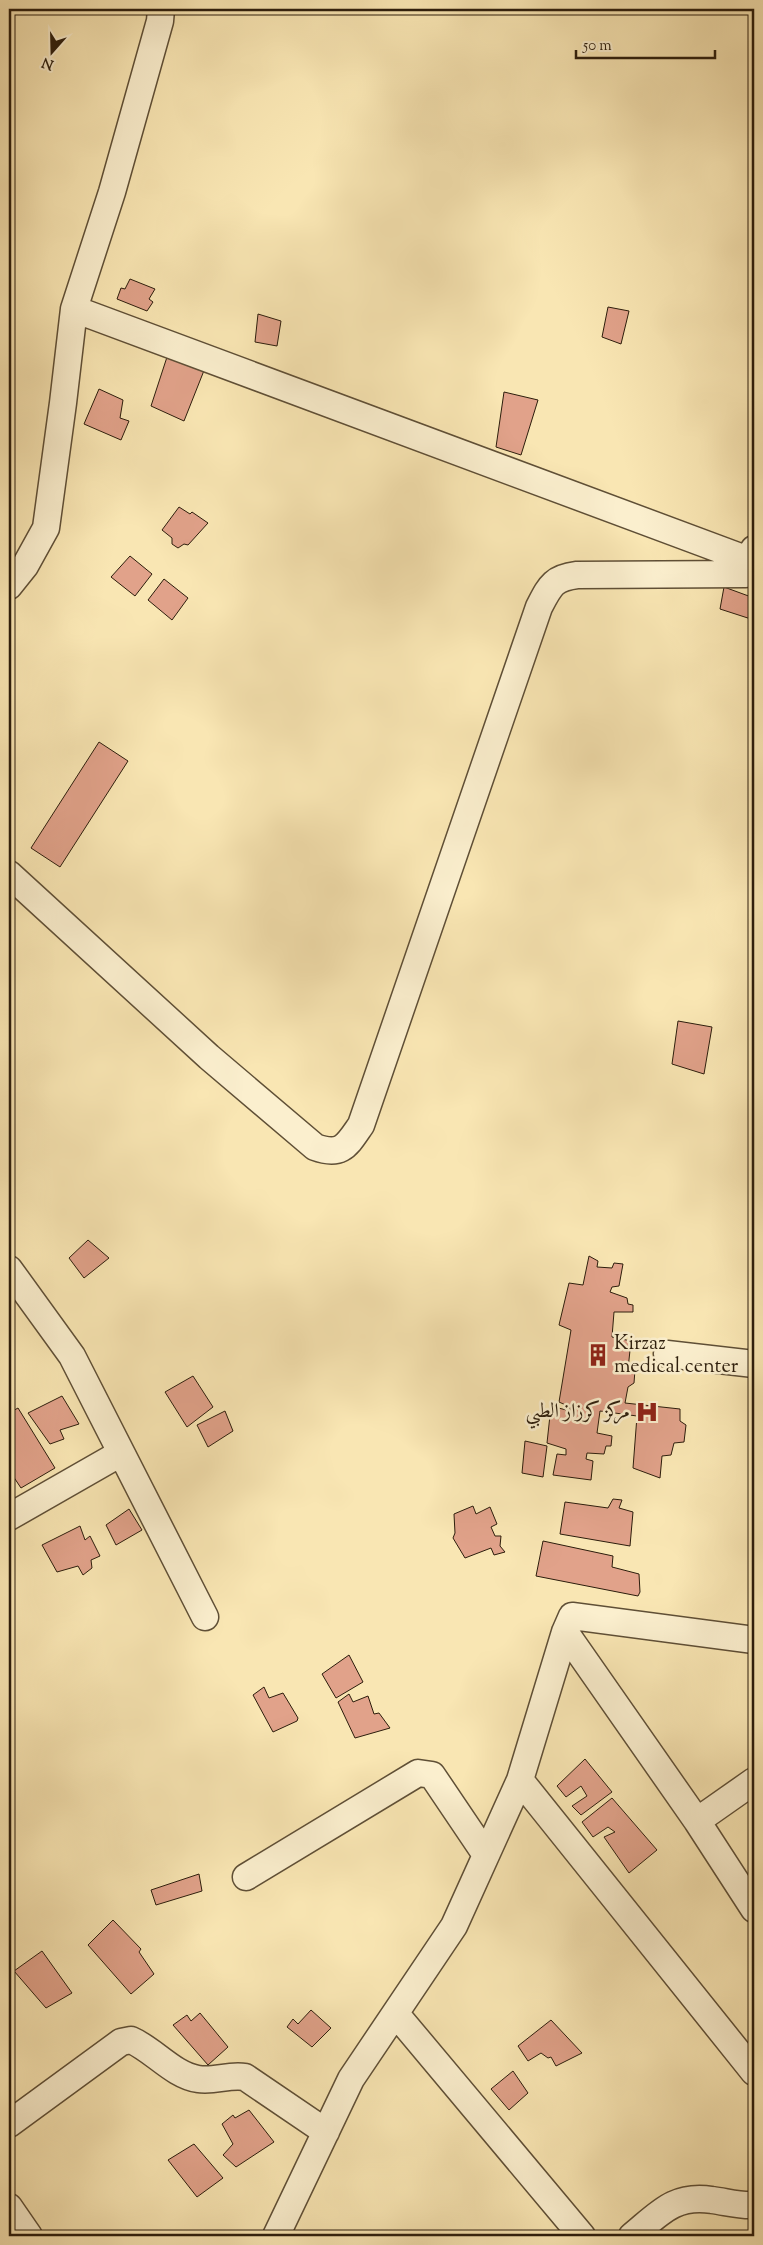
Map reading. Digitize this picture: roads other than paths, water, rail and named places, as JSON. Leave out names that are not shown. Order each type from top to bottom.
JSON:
[{"type":"street","points":[[9,586],[26,566],[46,528],[74,309],[112,192],[160,21],[161,9]]},
{"type":"street","points":[[9,874],[209,1058],[315,1147],[337,1151],[346,1146],[362,1125],[539,607],[548,589],[555,581],[577,575],[746,574],[753,555],[74,309]]},
{"type":"street","points":[[9,1268],[72,1356],[205,1617]]},
{"type":"street","points":[[667,1354],[754,1364]]},
{"type":"street","points":[[9,1517],[121,1453]]},
{"type":"street","points":[[276,2236],[351,2079],[454,1926],[520,1780],[565,1632],[572,1616],[754,1640]]},
{"type":"street","points":[[565,1632],[697,1821],[754,1908]]},
{"type":"street","points":[[246,1877],[418,1773],[432,1775],[486,1855]]},
{"type":"street","points":[[520,1780],[754,2072]]},
{"type":"street","points":[[697,1821],[754,1781]]},
{"type":"street","points":[[396,2014],[582,2236]]},
{"type":"street","points":[[9,2124],[121,2042],[131,2040],[199,2080],[230,2076],[245,2077],[326,2132]]},
{"type":"street","points":[[632,2236],[669,2206],[684,2199],[701,2198],[744,2206],[754,2205]]},
{"type":"street","points":[[9,2207],[29,2236]]},
{"type":"place","name":"Kirzaz medical center","points":[[598,1355]]},
{"type":"place","name":"مركز كرزاز الطبي","points":[[647,1412]]}]
